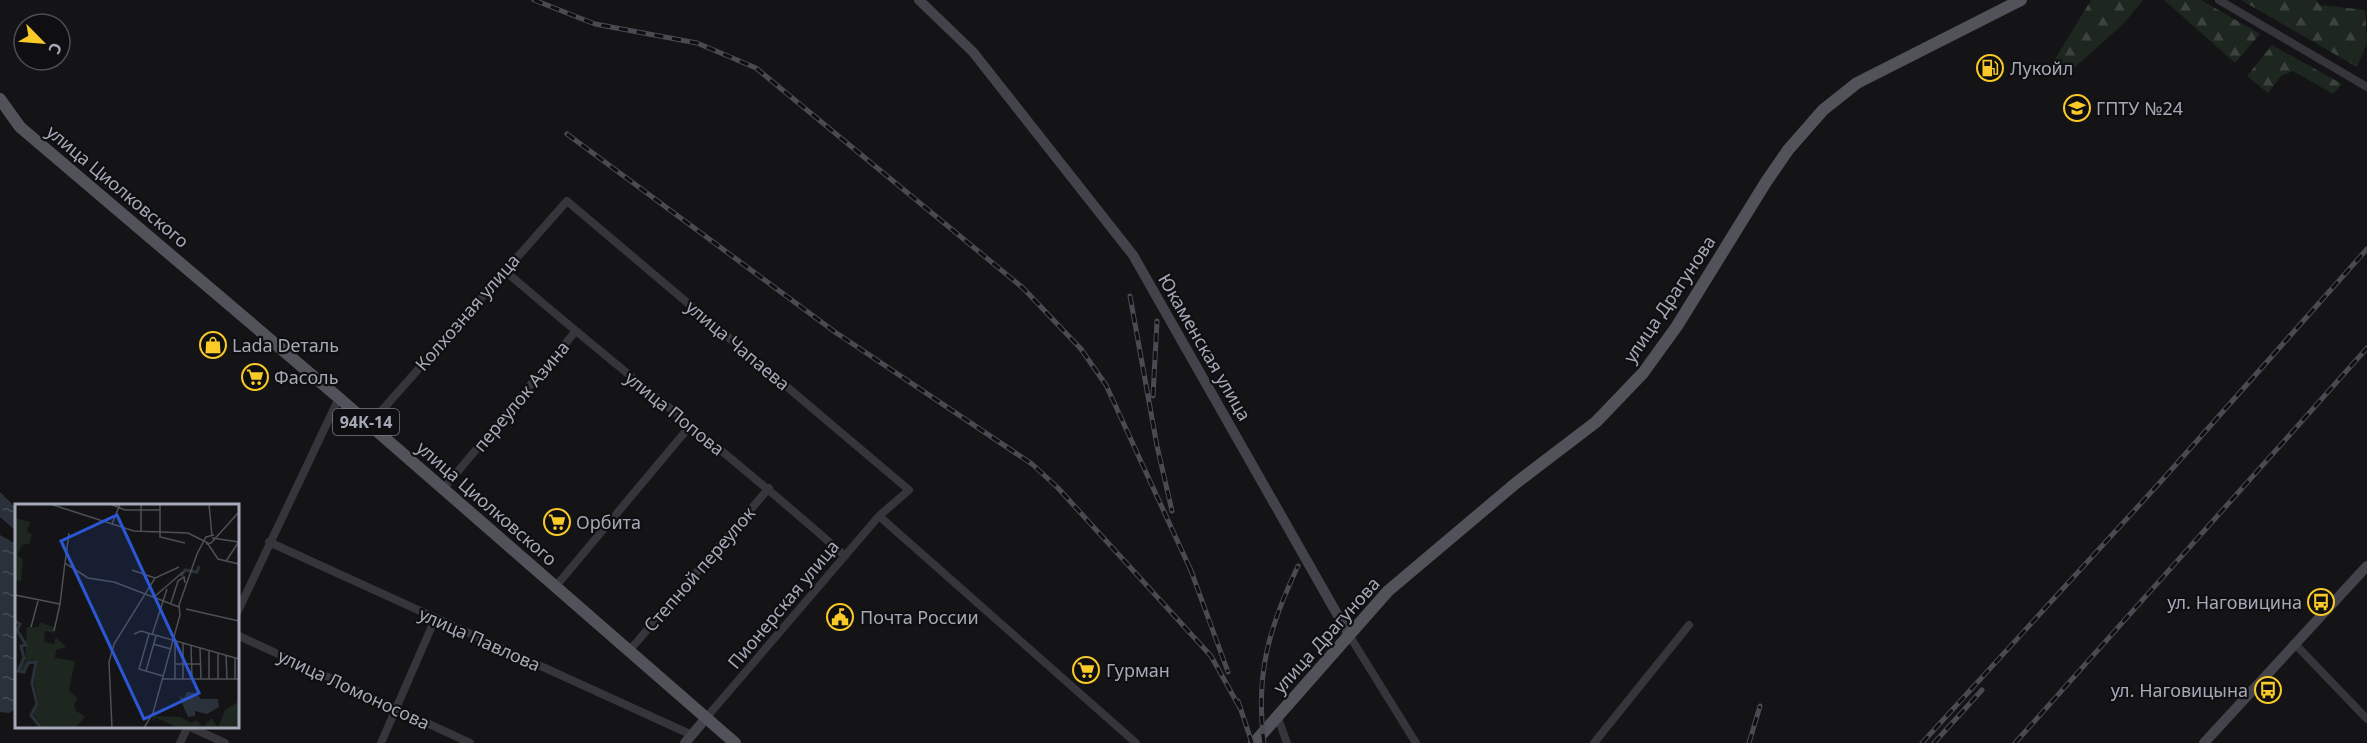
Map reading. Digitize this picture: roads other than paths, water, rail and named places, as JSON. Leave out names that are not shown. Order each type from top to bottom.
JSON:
[{"type":"main road","name":"улица Драгунова","points":[[1254,743],[1388,591],[1516,483],[1596,422],[1643,373],[1677,326],[1766,182],[1788,150],[1822,110],[1857,83],[2021,0]]},
{"type":"main road","name":"улица Циолковского","points":[[0,99],[20,127],[339,398],[735,743]]},
{"type":"street","name":"Юкаменская улица","points":[[919,0],[973,52],[1133,255],[1349,635],[1416,743]]},
{"type":"street","points":[[2219,0],[2367,87]]},
{"type":"street","name":"Колхозная улица","points":[[369,425],[567,201]]},
{"type":"street","name":"улица Чапаева","points":[[567,201],[909,490]]},
{"type":"street","name":"улица Попова","points":[[504,270],[575,332],[769,488],[845,556]]},
{"type":"street","name":"переулок Азина","points":[[443,489],[575,332]]},
{"type":"street","points":[[238,611],[339,398]]},
{"type":"street","points":[[556,586],[690,426]]},
{"type":"street","name":"Степной переулок","points":[[628,651],[769,488]]},
{"type":"street","name":"Пионерская улица","points":[[688,739],[879,516],[909,490]]},
{"type":"street","points":[[879,516],[1136,743]]},
{"type":"street","name":"улица Павлова","points":[[269,542],[688,739]]},
{"type":"street","points":[[2204,743],[2367,566]]},
{"type":"street","points":[[381,743],[435,620]]},
{"type":"street","points":[[1594,743],[1689,625]]},
{"type":"street","name":"улица Ломоносова","points":[[238,635],[470,743]]},
{"type":"street","points":[[2295,644],[2367,719]]},
{"type":"street","points":[[1277,715],[1287,743]]},
{"type":"street","points":[[180,743],[187,728]]},
{"type":"street","points":[[192,728],[225,743]]},
{"type":"water","points":[[0,492],[15,507],[15,530],[0,517]]},
{"type":"water","points":[[0,535],[15,543],[15,710],[9,713],[0,712]]},
{"type":"railway","points":[[534,0],[595,24],[697,43],[756,68],[1023,288],[1081,349],[1106,385],[1193,575]]},
{"type":"railway","points":[[567,134],[835,332],[1032,464],[1058,488],[1211,656],[1240,708]]},
{"type":"railway","points":[[1922,743],[2164,478],[2367,249]]},
{"type":"railway","points":[[1130,296],[1157,446],[1172,511]]},
{"type":"railway","points":[[1153,396],[1157,321]]},
{"type":"railway","points":[[2015,743],[2367,348]]},
{"type":"railway","points":[[1264,743],[1261,695],[1267,652],[1279,610],[1298,566]]},
{"type":"railway","points":[[1190,568],[1228,672]]},
{"type":"railway","points":[[1934,743],[1982,690]]},
{"type":"railway","points":[[1238,701],[1252,743]]},
{"type":"railway","points":[[1749,743],[1760,706]]},
{"type":"place","name":"Лукойл","points":[[1990,68]]},
{"type":"place","name":"ГПТУ №24","points":[[2077,108]]},
{"type":"place","name":"Lada Dеталь","points":[[213,345]]},
{"type":"place","name":"Фасоль","points":[[255,377]]},
{"type":"place","name":"Орбита","points":[[557,522]]},
{"type":"place","name":"ул. Наговицина","points":[[2321,602]]},
{"type":"place","name":"Почта России","points":[[840,617]]},
{"type":"place","name":"Гурман","points":[[1086,670]]},
{"type":"place","name":"ул. Наговицына","points":[[2268,690]]}]
